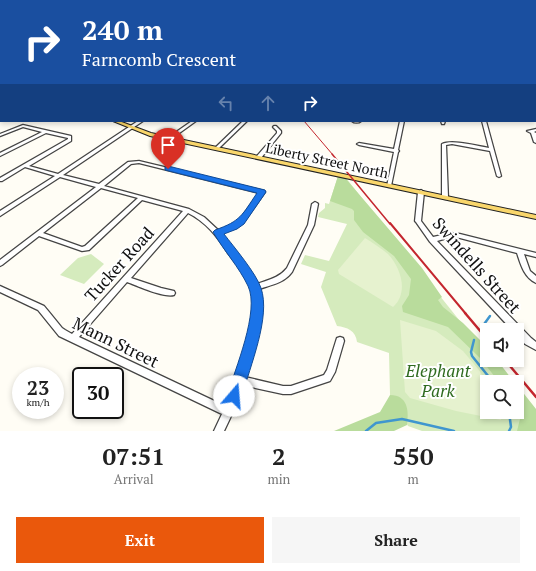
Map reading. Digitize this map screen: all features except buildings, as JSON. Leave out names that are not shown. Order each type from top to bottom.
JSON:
[{"type":"main road","name":"Liberty Street North","points":[[118,122],[170,138],[536,217]]},
{"type":"street","points":[[0,214],[139,122]]},
{"type":"street","points":[[170,138],[193,122]]},
{"type":"street","points":[[217,148],[244,122]]},
{"type":"street","points":[[389,186],[402,122]]},
{"type":"street","points":[[484,122],[499,176]]},
{"type":"street","points":[[0,135],[19,126],[70,137],[70,140],[0,180]]},
{"type":"street","points":[[258,157],[279,134],[279,131],[275,127]]},
{"type":"street","points":[[0,155],[46,131]]},
{"type":"street","points":[[535,133],[536,142]]},
{"type":"street","points":[[446,197],[444,144],[452,143],[491,150]]},
{"type":"street","points":[[359,144],[397,151]]},
{"type":"street","points":[[0,263],[130,163],[139,162],[262,192],[241,222],[234,227],[218,232]]},
{"type":"street","points":[[25,166],[187,210],[201,216],[218,232],[255,287],[258,302],[256,322],[239,380],[228,412],[219,431]]},
{"type":"street","name":"Swindells Street","points":[[421,192],[418,221],[432,240],[528,341],[536,346]]},
{"type":"street","points":[[38,234],[82,249],[87,248],[141,198]]},
{"type":"street","points":[[255,287],[278,280],[288,274],[311,225],[316,204]]},
{"type":"street","name":"Tucker Road","points":[[73,338],[187,210]]},
{"type":"street","points":[[432,240],[451,235],[460,236],[536,255]]},
{"type":"street","points":[[520,252],[527,272],[536,280]]},
{"type":"street","points":[[126,279],[161,291],[172,293]]},
{"type":"street","name":"Mann Street","points":[[0,289],[46,311],[57,329],[73,338],[228,412]]},
{"type":"street","points":[[239,380],[283,390],[290,390],[327,378],[331,372],[340,340]]},
{"type":"green space","name":"Elephant Park","points":[[338,176],[346,178],[480,346],[480,367],[494,367],[502,375],[480,375],[480,419],[524,419],[536,431],[422,431],[408,426],[390,395],[389,353],[357,342],[353,332],[344,327],[337,326],[321,287],[326,272],[301,264],[305,255],[329,261],[347,224],[318,217],[319,213],[325,208],[325,203],[329,204]]},
{"type":"green space","points":[[338,176],[346,179],[422,268],[442,297],[438,300],[443,307],[463,323],[480,340],[480,358],[448,327],[403,312],[402,306],[409,295],[411,279],[394,256],[363,232],[354,220],[354,211],[352,209],[330,201]]},
{"type":"green space","points":[[365,238],[388,254],[397,266],[400,273],[402,288],[401,295],[393,307],[339,274],[338,270]]},
{"type":"green space","points":[[91,254],[104,264],[84,284],[60,275],[78,258]]},
{"type":"green space","points":[[400,320],[436,331],[463,351],[482,375],[480,375],[480,416],[456,411],[410,398],[405,392]]},
{"type":"green space","points":[[487,367],[502,367],[509,375],[493,375]]},
{"type":"green space","points":[[524,394],[536,409],[536,431],[517,431],[520,419],[524,419]]},
{"type":"green space","points":[[390,395],[401,398],[404,401],[408,414],[407,425],[394,431],[334,431],[380,412]]},
{"type":"waterway","points":[[485,323],[490,316]]},
{"type":"waterway","points":[[474,340],[471,352],[472,356],[487,375]]},
{"type":"waterway","points":[[366,431],[376,423],[402,419],[454,431]]},
{"type":"waterway","points":[[509,431],[511,427],[510,419]]},
{"type":"railway","points":[[305,122],[333,155]]},
{"type":"railway","points":[[332,154],[390,224]]},
{"type":"railway","points":[[390,223],[466,314]]},
{"type":"railway","points":[[465,313],[480,331]]},
{"type":"railway","points":[[511,367],[536,397]]},
{"type":"route","points":[[168,169],[262,192],[238,225],[218,232],[255,287],[258,302],[258,311],[253,335],[234,396]]}]
